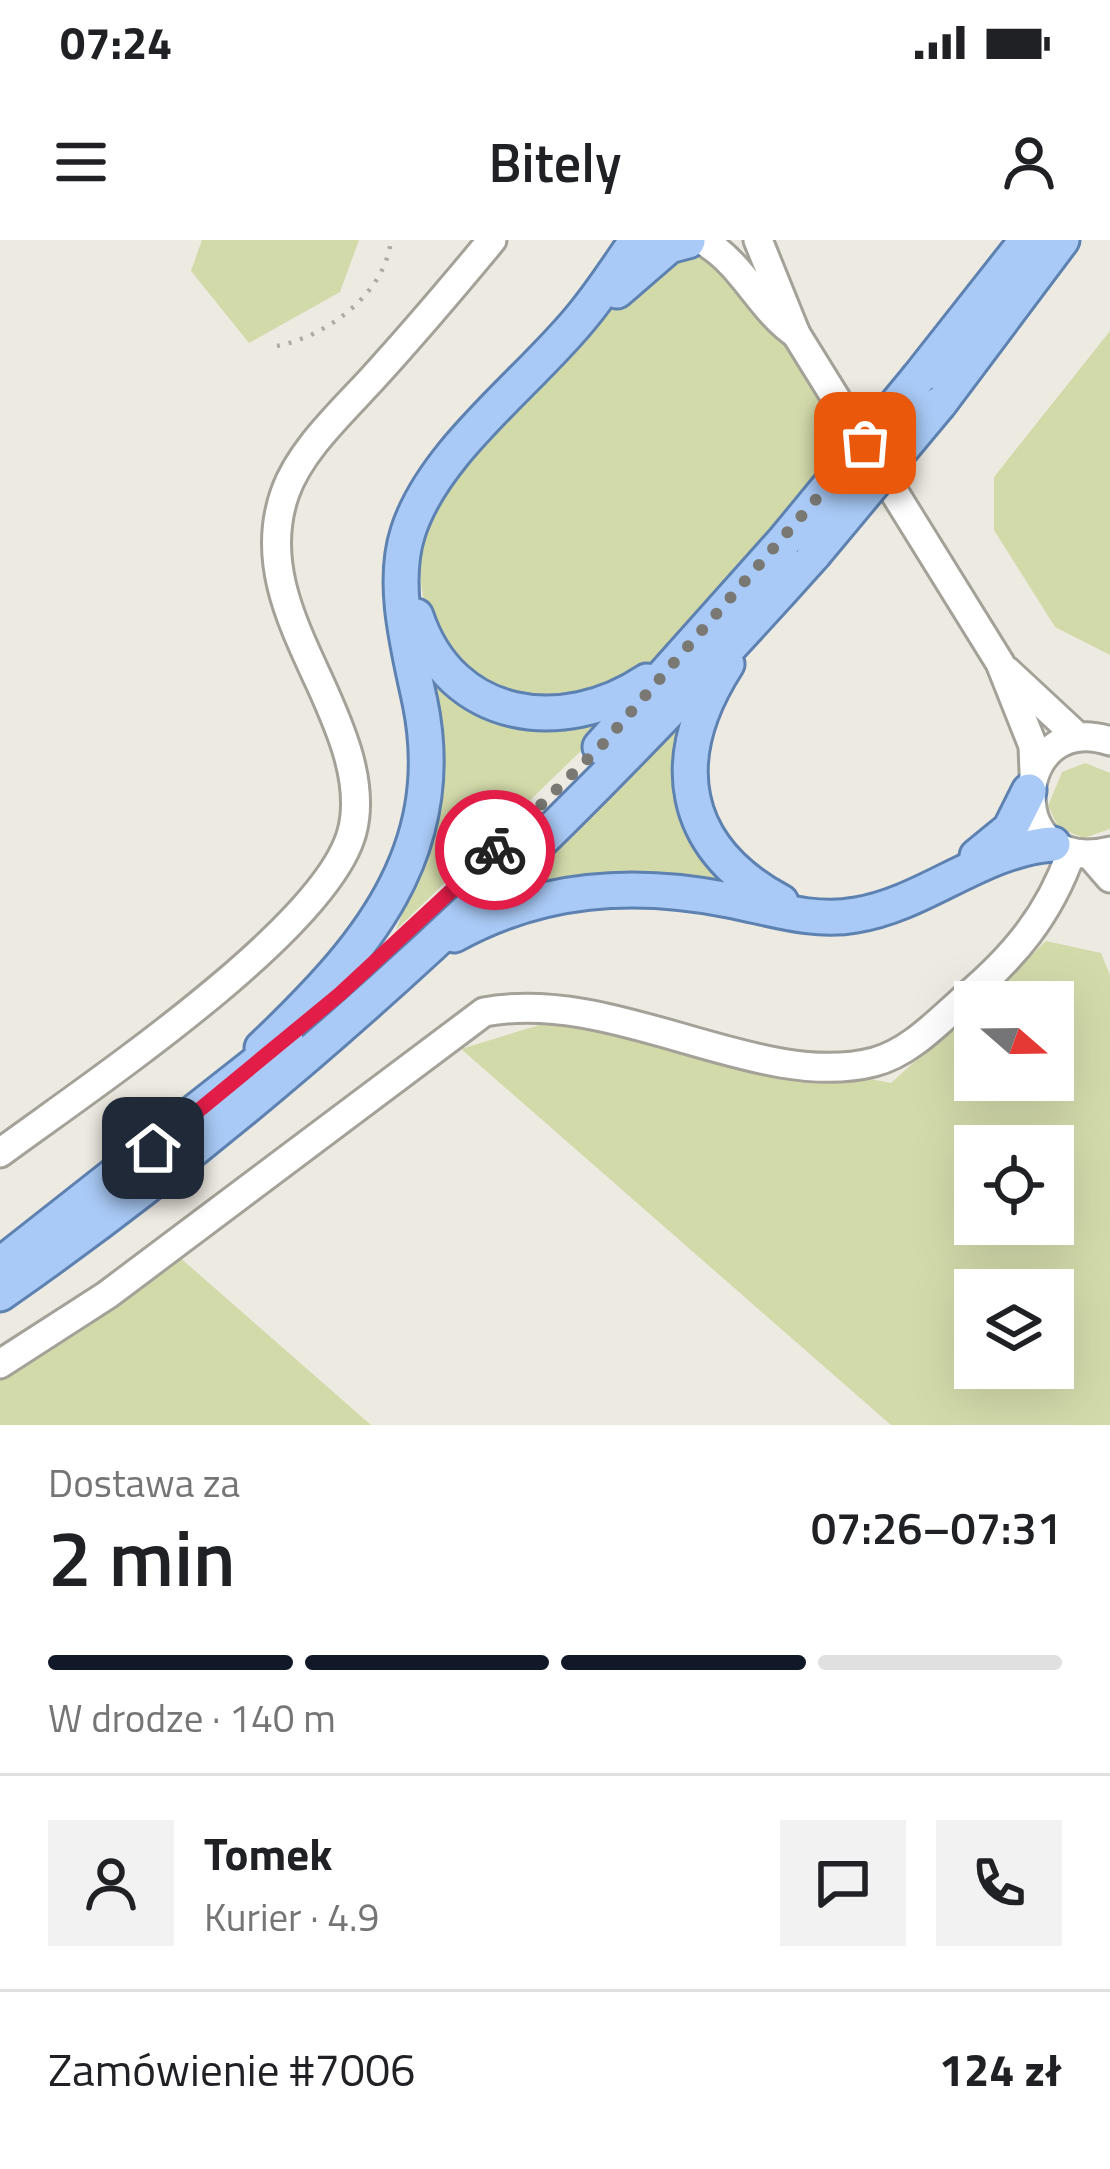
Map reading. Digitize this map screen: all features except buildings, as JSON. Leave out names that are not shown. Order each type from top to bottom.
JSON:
[{"type":"main road","points":[[188,1120],[354,956],[401,878],[418,827],[425,744],[402,575],[410,525],[426,495],[586,313],[637,240]]},
{"type":"main road","points":[[929,391],[1027,240]]},
{"type":"main road","points":[[402,575],[426,642],[447,671],[475,695],[524,714],[564,715],[620,698],[799,547],[1062,240]]},
{"type":"main road","points":[[586,313],[669,246],[702,241]]},
{"type":"main road","points":[[799,547],[710,692],[694,733],[693,803],[705,838],[725,864],[751,885],[808,917]]},
{"type":"main road","points":[[0,1294],[184,1158],[411,960],[760,614]]},
{"type":"main road","points":[[0,1265],[188,1120],[340,994],[603,744],[706,630]]},
{"type":"main road","points":[[947,879],[1010,830],[1032,782]]},
{"type":"main road","points":[[411,960],[482,920],[550,898],[613,886],[706,896],[808,917],[860,915],[1013,851],[1081,851]]},
{"type":"street","points":[[0,1153],[156,1036],[263,946],[340,861],[354,828],[345,738],[284,596],[276,568],[279,512],[286,488],[332,424],[492,240]]},
{"type":"street","points":[[758,240],[796,334],[1000,663],[1033,746],[1039,829],[1081,851],[1110,878]]},
{"type":"street","points":[[702,241],[742,273],[775,320],[796,334]]},
{"type":"street","points":[[1000,663],[1078,737]]},
{"type":"street","points":[[1032,782],[1060,743],[1078,737],[1110,741]]},
{"type":"street","points":[[0,1364],[107,1295],[484,1012],[509,1007],[573,1010],[661,1029],[741,1054],[829,1066],[875,1062],[914,1041],[998,970],[1041,922],[1081,851]]},
{"type":"path","points":[[277,346],[348,315],[389,259],[391,240]]},
{"type":"green space","points":[[202,240],[359,240],[340,292],[249,343],[191,271]]},
{"type":"green space","points":[[700,255],[738,282],[756,303],[829,420],[815,460],[823,470],[705,611],[652,660],[623,680],[577,698],[539,703],[501,694],[457,662],[429,615],[421,562],[437,509],[490,437],[629,292],[663,267]]},
{"type":"green space","points":[[1110,331],[1110,655],[1055,627],[994,530],[994,477]]},
{"type":"green space","points":[[425,668],[470,704],[513,724],[559,728],[617,716],[396,930],[426,852]]},
{"type":"green space","points":[[692,700],[679,763],[682,804],[702,842],[740,892],[474,915]]},
{"type":"green space","points":[[1085,763],[1110,773],[1110,829],[1084,838],[1059,828],[1048,806],[1062,772]]},
{"type":"green space","points":[[1046,941],[1101,953],[1110,975],[1110,1425],[891,1425],[461,1049],[559,1019],[891,1083],[954,1026],[954,1101],[1074,1101],[1074,981],[1003,981]]},
{"type":"green space","points":[[177,1255],[371,1425],[0,1425],[0,1380]]},
{"type":"way so far","points":[[495,850],[603,744],[865,443]]},
{"type":"route","points":[[153,1148],[340,994],[495,850]]}]
